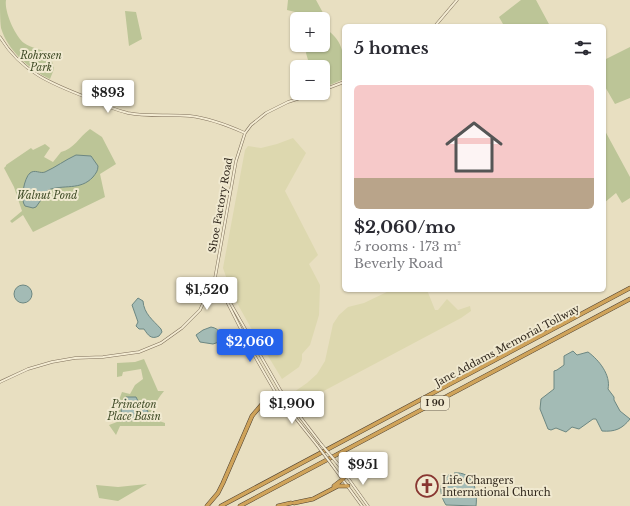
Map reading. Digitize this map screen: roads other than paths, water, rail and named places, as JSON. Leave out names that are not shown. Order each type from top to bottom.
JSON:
[{"type":"highway","name":"Jane Addams Memorial Tollway","points":[[221,506],[630,288]]},
{"type":"highway","name":"Jane Addams Memorial Tollway","points":[[240,506],[630,299]]},
{"type":"highway","points":[[207,506],[218,493],[223,483],[252,416],[263,403],[282,393]]},
{"type":"highway","points":[[325,493],[343,479],[345,474]]},
{"type":"highway","points":[[278,506],[313,499],[338,486],[348,486]]},
{"type":"street","points":[[437,24],[457,0]]},
{"type":"street","points":[[0,37],[8,50],[22,65],[41,78],[103,105],[129,114],[190,116],[215,120],[245,133]]},
{"type":"street","points":[[330,87],[342,83]]},
{"type":"street","name":"Shoe Factory Road","points":[[0,382],[28,369],[52,362],[75,358],[103,357],[139,352],[161,343],[182,328],[200,310],[215,278],[236,161],[245,133],[251,125],[266,113],[294,100]]},
{"type":"street","points":[[215,278],[282,393],[338,464],[368,506]]},
{"type":"street","points":[[224,294],[253,353],[278,395],[362,506]]},
{"type":"water","points":[[76,155],[91,156],[98,166],[93,177],[77,186],[60,187],[48,190],[36,207],[33,208],[25,206],[23,189],[26,179],[30,173],[34,171],[45,172]]},
{"type":"water","points":[[23,285],[29,288],[32,294],[29,300],[23,303],[17,300],[14,294],[17,288]]},
{"type":"water","points":[[138,298],[143,301],[145,310],[161,329],[162,332],[159,336],[152,337],[148,335],[144,329],[139,329],[136,326],[138,322],[132,305]]},
{"type":"water","points":[[211,327],[217,329],[219,332],[219,342],[213,344],[200,342],[196,335]]},
{"type":"water","points":[[573,351],[577,355],[588,352],[603,368],[608,378],[608,389],[614,397],[620,411],[630,419],[621,427],[611,431],[602,431],[596,419],[593,419],[579,429],[572,427],[566,432],[556,428],[551,430],[548,429],[540,409],[541,399],[554,389],[554,371],[564,365],[564,356]]},
{"type":"water","points":[[126,397],[136,397],[140,405],[148,411],[145,420],[122,421],[121,408]]},
{"type":"water","points":[[454,473],[460,473],[470,478],[475,488],[476,506],[446,505],[441,492],[442,484],[446,477],[450,474],[451,483],[454,485],[458,484],[459,478]]},
{"type":"place","name":"Life Changers International Church","points":[[427,486]]},
{"type":"park label","name":"Rohrssen Park","points":[[41,60]]},
{"type":"park label","name":"Walnut Pond","points":[[47,195]]},
{"type":"park label","name":"Princeton Place Basin","points":[[134,410]]}]
